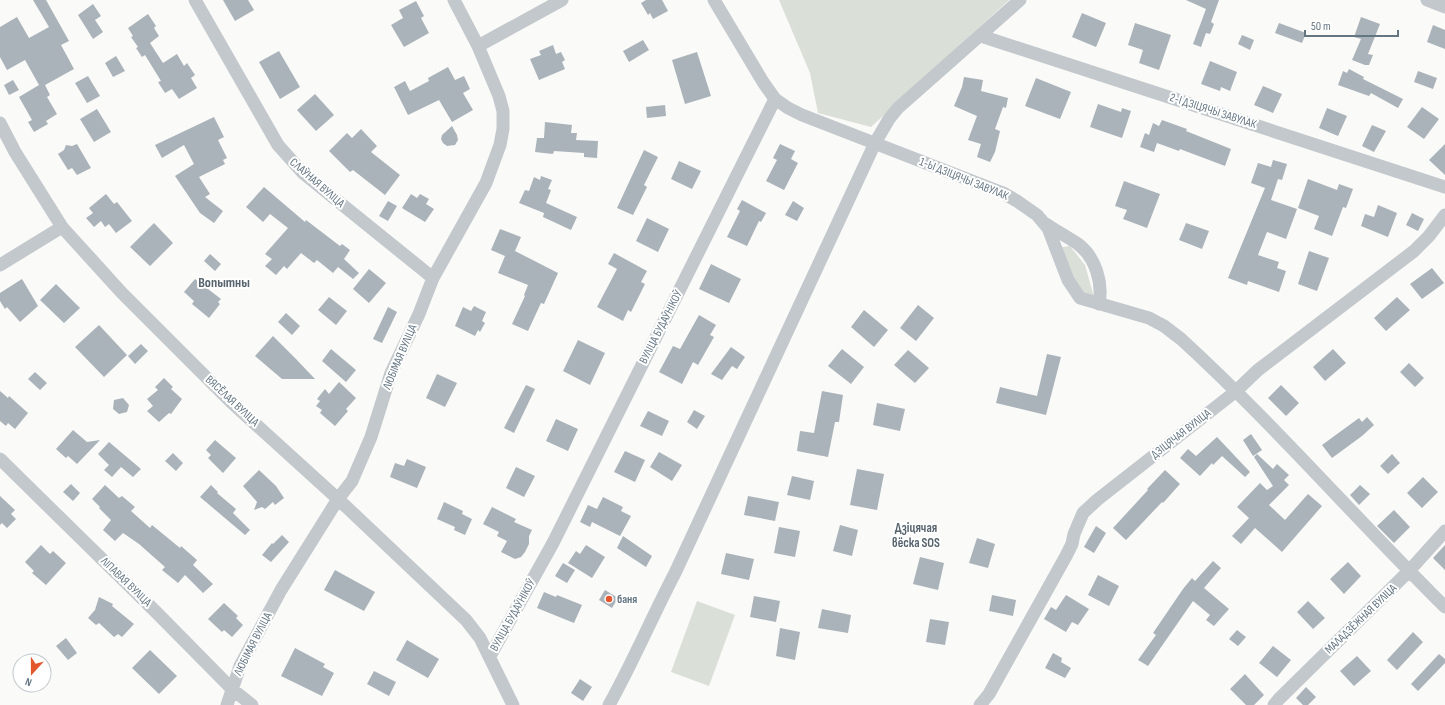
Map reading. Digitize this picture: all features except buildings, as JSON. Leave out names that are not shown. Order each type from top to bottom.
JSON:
[{"type":"street","name":"СЛАЎНАЯ ВУЛІЦА","points":[[195,0],[278,145],[291,161],[317,185],[433,278]]},
{"type":"street","name":"ЛЮБІМАЯ ВУЛІЦА","points":[[227,705],[240,666],[281,590],[338,499],[352,481],[371,437],[391,373],[419,314],[433,278],[486,183],[500,145],[504,129],[503,112],[499,96],[478,46],[454,0]]},
{"type":"street","points":[[478,46],[562,0]]},
{"type":"street","points":[[714,0],[763,82],[775,99]]},
{"type":"street","points":[[609,705],[675,573],[875,143],[889,119],[898,108],[1020,0]]},
{"type":"street","points":[[1427,0],[1445,7]]},
{"type":"street","name":"2-І ДЗІЦЯЧЫ ЗАВУЛАК","points":[[981,36],[1445,187]]},
{"type":"street","name":"1-Ы ДЗІЦЯЧЫ ЗАВУЛАК","points":[[775,99],[802,115],[1003,193],[1037,215],[1048,228],[1068,280],[1080,298],[1150,318],[1164,326],[1181,339],[1323,480],[1409,572],[1445,607]]},
{"type":"street","name":"ВУЛІЦА БУДАЎНІКОЎ","points":[[490,656],[553,543],[775,99]]},
{"type":"street","name":"ВЯСЁЛАЯ ВУЛІЦА","points":[[0,123],[15,152],[62,226],[121,292],[231,402],[338,499],[466,620],[480,638],[490,656],[513,705]]},
{"type":"street","name":"ДЗІЦЯЧАЯ ВУЛІЦА","points":[[980,705],[989,694],[1048,590],[1072,544],[1074,534],[1083,513],[1097,500],[1235,392],[1258,370],[1414,251],[1429,236],[1445,215]]},
{"type":"street","points":[[1042,222],[1079,245],[1091,259],[1099,279],[1101,295],[1099,304]]},
{"type":"street","points":[[0,265],[62,226]]},
{"type":"street","name":"ЛІПАВАЯ ВУЛІЦА","points":[[0,459],[232,689],[252,705]]},
{"type":"street","name":"МАЛАДЗЁЖНАЯ ВУЛІЦА","points":[[1274,705],[1409,572],[1445,531]]},
{"type":"shaded area","points":[[779,0],[1009,0],[871,127],[818,113],[810,73]]},
{"type":"shaded area","points":[[1070,246],[1085,265],[1094,297],[1081,290],[1074,280],[1062,247]]},
{"type":"shaded area","points":[[697,601],[735,615],[709,686],[671,672]]},
{"type":"place","name":"баня","points":[[609,599]]},
{"type":"district","name":"Вопытны","points":[[224,282]]},
{"type":"district","name":"Дзіцячая вёска SOS","points":[[916,536]]}]
